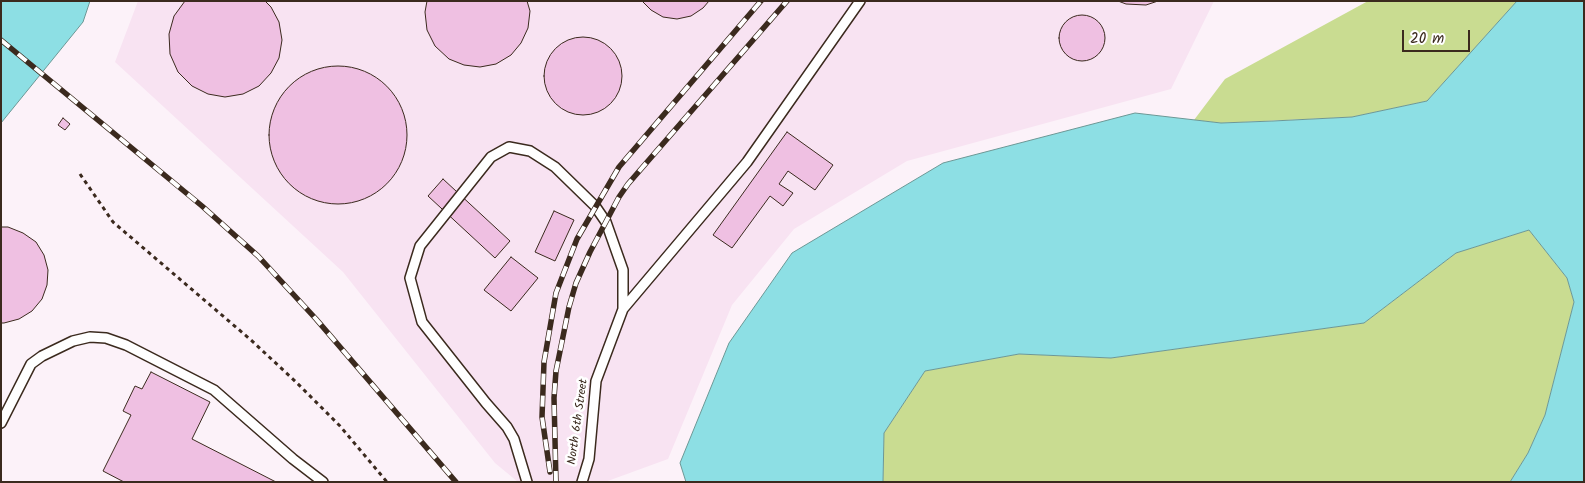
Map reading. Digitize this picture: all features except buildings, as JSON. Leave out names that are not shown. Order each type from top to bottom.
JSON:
[{"type":"lane","points":[[623,309],[747,162],[860,1]]},
{"type":"lane","points":[[527,482],[514,439],[507,427],[422,322],[410,278],[420,246],[491,157],[509,147],[530,151],[555,167],[595,206],[606,222],[623,270],[623,309]]},
{"type":"lane","name":"North 6th Street","points":[[582,482],[589,459],[596,381],[623,309]]},
{"type":"lane","points":[[1,423],[31,364],[42,356],[73,341],[106,338],[126,345],[214,390],[292,459],[323,482]]},
{"type":"path","points":[[80,174],[113,222],[251,340],[296,382],[340,426],[387,482]]},
{"type":"shaded area","points":[[138,1],[1214,1],[1171,89],[907,161],[794,229],[732,305],[668,459],[605,482],[518,482],[495,463],[343,272],[115,62]]},
{"type":"green space","points":[[1368,1],[1517,1],[1427,101],[1352,117],[1221,123],[1194,120],[1225,79]]},
{"type":"green space","points":[[1529,230],[1567,278],[1574,302],[1545,415],[1528,453],[1510,482],[883,482],[884,433],[925,371],[1019,354],[1111,358],[1364,323],[1456,253]]},
{"type":"water","points":[[1,1],[90,1],[83,22],[1,123]]},
{"type":"water","points":[[1517,1],[1584,1],[1584,482],[1510,482],[1528,453],[1545,415],[1574,302],[1567,278],[1529,230],[1456,253],[1364,323],[1111,358],[1019,354],[925,371],[884,433],[883,482],[686,482],[680,463],[729,343],[792,253],[943,163],[1135,113],[1221,123],[1273,121],[1352,117],[1427,101]]},
{"type":"railway","points":[[550,472],[542,417],[544,362],[556,293],[577,239],[619,167],[761,1]]},
{"type":"railway","points":[[556,482],[554,398],[556,371],[569,307],[576,283],[590,252],[619,197],[628,184],[787,1]]},
{"type":"railway","points":[[1,40],[202,206],[258,256],[316,319],[456,482]]}]
